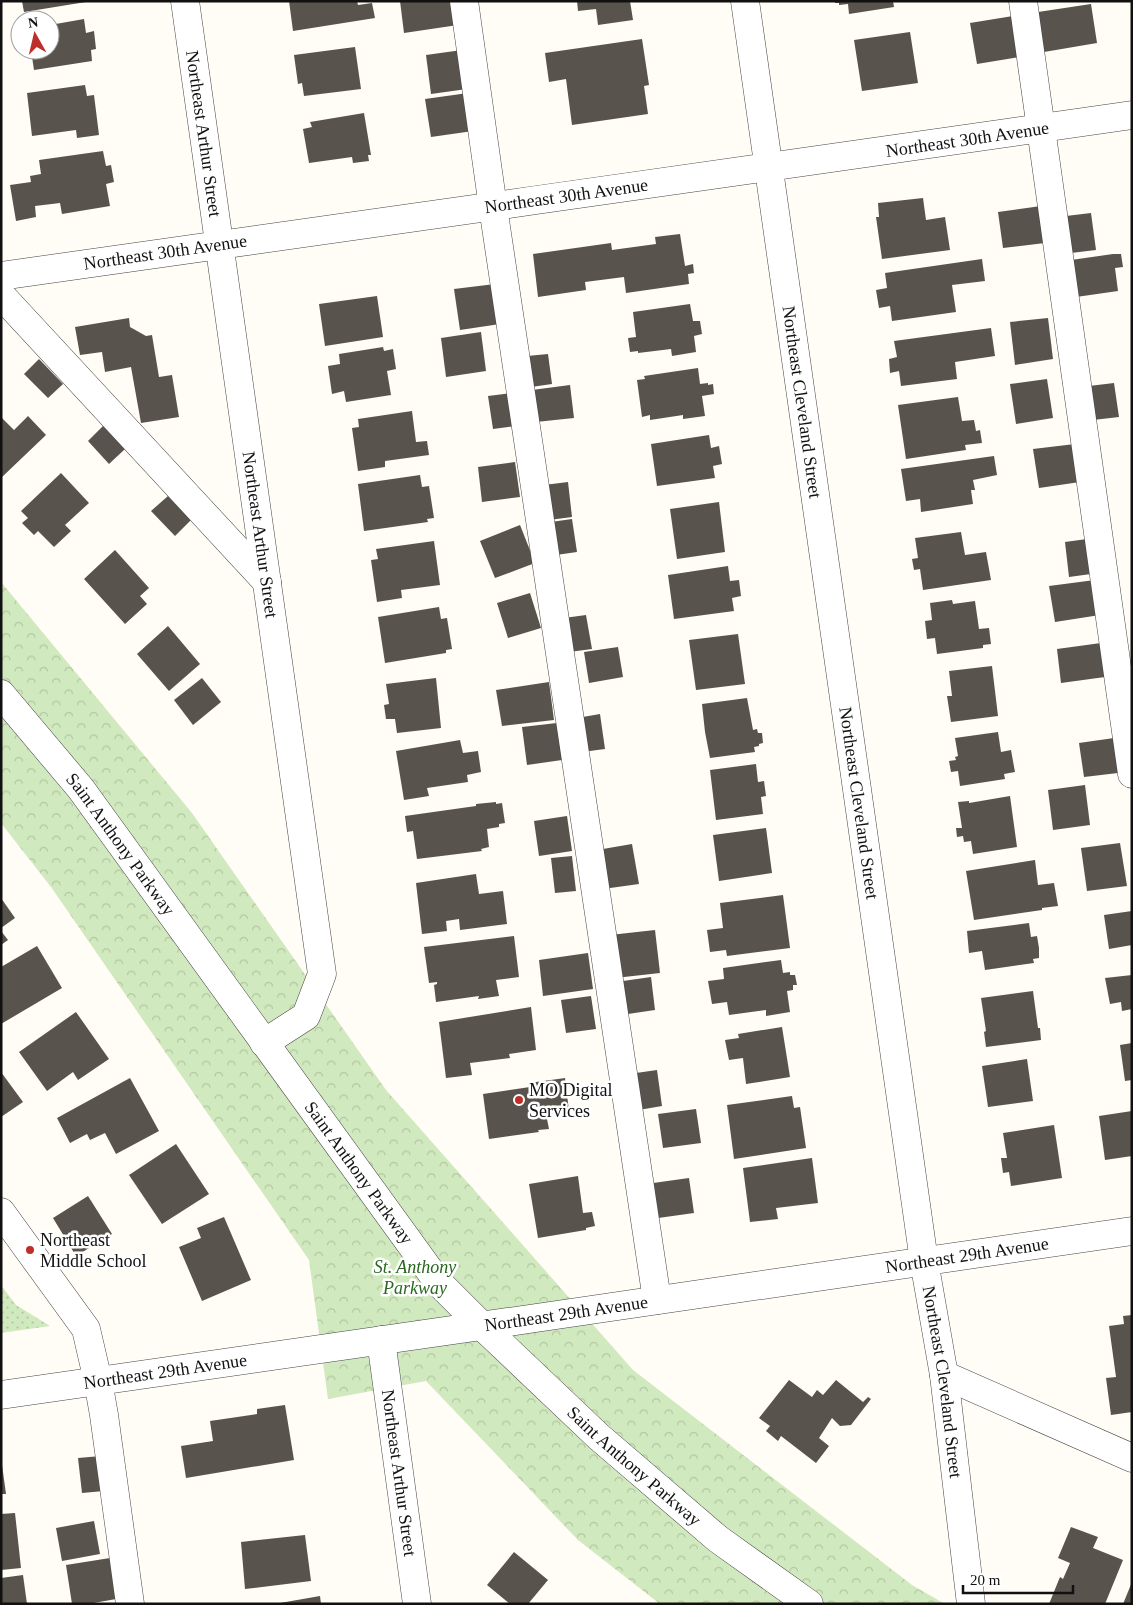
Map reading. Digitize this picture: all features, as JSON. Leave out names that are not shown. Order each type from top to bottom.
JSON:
[{"type":"street","name":"Northeast Arthur Street","points":[[185,1],[322,974],[306,1016],[264,1043]]},
{"type":"street","points":[[464,1],[493,207],[657,1300]]},
{"type":"street","name":"Northeast Cleveland Street","points":[[744,1],[924,1261],[944,1376],[971,1604]]},
{"type":"street","points":[[1023,1],[1132,774]]},
{"type":"street","name":"Northeast 30th Avenue","points":[[1,276],[1132,115]]},
{"type":"street","points":[[1,295],[267,582]]},
{"type":"street","name":"Saint Anthony Parkway","points":[[2,698],[81,789],[438,1282],[599,1437],[718,1539],[809,1604]]},
{"type":"street","points":[[1,1212],[86,1329],[98,1380],[130,1604]]},
{"type":"street","name":"Northeast 29th Avenue","points":[[1,1395],[1132,1231]]},
{"type":"street","name":"Northeast Arthur Street","points":[[381,1340],[417,1604]]},
{"type":"street","points":[[944,1376],[1132,1458]]},
{"type":"green space","name":"St. Anthony Parkway","points":[[1,582],[192,813],[386,1090],[633,1370],[912,1585],[945,1604],[660,1604],[578,1540],[426,1381],[328,1399],[309,1260],[51,887],[1,823]]},
{"type":"green space","points":[[1,1285],[16,1305],[50,1326],[1,1333]]},
{"type":"building","points":[[22,1],[86,1],[36,10],[24,10]]},
{"type":"building","points":[[289,1],[357,1],[358,5],[372,3],[375,18],[293,31]]},
{"type":"building","points":[[400,1],[455,1],[458,25],[404,33]]},
{"type":"building","points":[[577,1],[630,1],[633,20],[598,25],[596,9],[578,11]]},
{"type":"building","points":[[835,1],[893,1],[894,7],[849,14],[848,4],[839,5]]},
{"type":"building","points":[[1091,4],[1097,43],[1044,52],[1038,12]]},
{"type":"building","points":[[1013,16],[1020,57],[977,64],[970,23]]},
{"type":"building","points":[[84,19],[86,33],[94,31],[96,49],[91,50],[92,61],[34,70],[32,60],[60,60],[60,23]]},
{"type":"building","points":[[910,32],[918,83],[862,91],[854,40]]},
{"type":"building","points":[[642,39],[649,85],[644,86],[648,114],[572,125],[566,79],[549,82],[545,53]]},
{"type":"building","points":[[355,47],[361,89],[304,96],[302,83],[298,84],[294,55]]},
{"type":"building","points":[[462,50],[467,89],[431,94],[426,55]]},
{"type":"building","points":[[85,85],[87,96],[94,95],[99,135],[77,138],[76,130],[32,136],[27,93]]},
{"type":"building","points":[[468,93],[473,131],[431,137],[425,99]]},
{"type":"building","points":[[364,113],[371,155],[368,155],[369,161],[353,163],[352,157],[309,163],[303,129],[312,127],[310,122]]},
{"type":"building","points":[[103,151],[106,166],[111,165],[114,182],[106,184],[110,206],[62,214],[60,203],[35,206],[36,217],[16,221],[10,185],[31,182],[30,176],[41,174],[39,160]]},
{"type":"building","points":[[923,198],[926,220],[945,217],[950,250],[882,259],[876,217],[879,217],[878,203]]},
{"type":"building","points":[[1041,206],[1045,243],[1003,248],[998,212]]},
{"type":"building","points":[[1091,213],[1096,250],[1071,253],[1066,216]]},
{"type":"building","points":[[680,234],[685,266],[693,264],[694,273],[688,274],[689,284],[626,293],[624,277],[585,282],[586,290],[538,297],[533,254],[611,243],[612,250],[656,244],[655,237]]},
{"type":"building","points":[[1121,254],[1123,267],[1115,268],[1118,291],[1076,297],[1071,260]]},
{"type":"building","points":[[982,259],[985,281],[952,285],[956,312],[892,321],[890,306],[879,308],[876,290],[887,288],[885,273]]},
{"type":"building","points":[[495,284],[500,324],[460,330],[454,289]]},
{"type":"building","points":[[377,296],[383,337],[325,346],[319,304]]},
{"type":"building","points":[[690,304],[693,321],[700,321],[702,334],[694,336],[696,352],[672,356],[671,349],[638,353],[638,351],[630,352],[628,338],[636,337],[633,312]]},
{"type":"building","points":[[129,318],[130,327],[146,336],[152,335],[159,377],[172,375],[179,417],[141,423],[131,367],[105,372],[102,352],[80,355],[75,327]]},
{"type":"building","points":[[1048,318],[1053,359],[1015,365],[1010,322]]},
{"type":"building","points":[[991,328],[995,356],[955,362],[957,379],[901,386],[899,371],[890,373],[889,359],[897,357],[894,341]]},
{"type":"building","points":[[481,332],[486,371],[446,377],[441,338]]},
{"type":"building","points":[[383,347],[384,351],[393,349],[396,369],[387,371],[391,395],[346,402],[344,391],[332,394],[328,366],[340,364],[339,354]]},
{"type":"building","points":[[548,354],[552,384],[531,387],[527,356]]},
{"type":"building","points":[[39,359],[63,384],[48,398],[24,374]]},
{"type":"building","points":[[698,368],[700,384],[713,384],[714,394],[702,396],[705,416],[683,419],[683,415],[650,420],[650,415],[642,417],[637,380],[645,379],[644,376]]},
{"type":"building","points":[[1047,379],[1053,418],[1016,424],[1010,384]]},
{"type":"building","points":[[1114,383],[1119,417],[1093,420],[1089,386]]},
{"type":"building","points":[[570,385],[574,418],[536,422],[532,390]]},
{"type":"building","points":[[511,393],[516,426],[493,429],[488,396]]},
{"type":"building","points":[[958,397],[962,421],[974,420],[976,431],[980,430],[982,443],[965,445],[966,450],[906,459],[898,405]]},
{"type":"building","points":[[412,411],[416,442],[427,441],[429,455],[385,461],[385,467],[358,471],[352,428],[359,427],[358,419]]},
{"type":"building","points":[[28,416],[46,435],[1,478],[1,417],[14,430]]},
{"type":"building","points":[[103,426],[125,449],[109,464],[88,441]]},
{"type":"building","points":[[709,435],[711,448],[719,446],[722,464],[713,466],[715,478],[657,486],[651,444]]},
{"type":"building","points":[[1075,444],[1080,482],[1039,488],[1033,449]]},
{"type":"building","points":[[994,456],[997,475],[973,480],[975,490],[971,490],[973,504],[921,512],[920,499],[906,501],[901,469]]},
{"type":"building","points":[[515,462],[520,497],[482,502],[478,467]]},
{"type":"building","points":[[61,473],[89,503],[65,525],[71,531],[54,547],[38,531],[34,535],[22,523],[28,518],[21,511]]},
{"type":"building","points":[[420,475],[422,487],[429,486],[434,518],[427,519],[428,522],[364,531],[358,484]]},
{"type":"building","points":[[568,482],[572,517],[549,520],[544,485]]},
{"type":"building","points":[[168,496],[191,520],[175,536],[151,511]]},
{"type":"building","points":[[719,502],[725,552],[677,559],[670,509]]},
{"type":"building","points":[[572,519],[577,552],[556,555],[551,522]]},
{"type":"building","points":[[520,525],[535,563],[495,578],[480,541]]},
{"type":"building","points":[[961,532],[965,555],[986,552],[991,580],[923,590],[920,569],[914,570],[912,559],[918,558],[915,538]]},
{"type":"building","points":[[1087,539],[1091,574],[1069,577],[1065,542]]},
{"type":"building","points":[[434,541],[440,585],[401,590],[402,598],[377,602],[371,560],[378,559],[376,549]]},
{"type":"building","points":[[115,550],[149,588],[140,596],[147,604],[125,624],[84,579]]},
{"type":"building","points":[[728,566],[730,581],[739,580],[741,596],[732,598],[734,611],[674,619],[668,575]]},
{"type":"building","points":[[1095,580],[1100,615],[1055,622],[1049,586]]},
{"type":"building","points":[[530,593],[541,628],[508,638],[497,603]]},
{"type":"building","points":[[952,600],[953,604],[975,601],[979,629],[989,628],[991,644],[983,645],[983,648],[937,654],[935,638],[927,639],[925,621],[932,620],[930,603]]},
{"type":"building","points":[[439,607],[441,619],[447,618],[452,649],[446,650],[446,653],[385,663],[378,617]]},
{"type":"building","points":[[586,615],[592,649],[569,652],[564,618]]},
{"type":"building","points":[[168,626],[200,664],[169,691],[137,654]]},
{"type":"building","points":[[738,634],[745,684],[696,690],[689,640]]},
{"type":"building","points":[[1101,643],[1105,677],[1061,683],[1057,649]]},
{"type":"building","points":[[618,647],[623,677],[589,683],[584,652]]},
{"type":"building","points":[[992,666],[998,716],[951,722],[947,696],[952,696],[949,671]]},
{"type":"building","points":[[202,678],[221,702],[193,725],[174,700]]},
{"type":"building","points":[[436,678],[441,728],[397,733],[395,719],[386,719],[384,705],[389,704],[386,684]]},
{"type":"building","points":[[549,682],[554,720],[502,726],[496,690]]},
{"type":"building","points":[[747,698],[753,730],[757,729],[758,733],[762,733],[763,743],[754,747],[755,752],[710,758],[702,704]]},
{"type":"building","points":[[600,714],[605,749],[582,752],[577,718]]},
{"type":"building","points":[[557,723],[562,760],[527,765],[522,727]]},
{"type":"building","points":[[998,732],[1001,752],[1011,750],[1015,772],[1004,774],[1005,779],[960,786],[958,771],[951,772],[949,761],[956,760],[955,757],[958,756],[955,738]]},
{"type":"building","points":[[1114,738],[1118,773],[1084,777],[1079,743]]},
{"type":"building","points":[[460,740],[463,753],[478,751],[481,772],[467,775],[468,782],[427,788],[429,796],[404,800],[396,751]]},
{"type":"building","points":[[756,764],[758,782],[764,781],[766,796],[761,797],[763,814],[716,820],[710,770]]},
{"type":"building","points":[[1085,785],[1090,825],[1053,830],[1048,790]]},
{"type":"building","points":[[1010,796],[1017,847],[973,854],[971,841],[964,842],[963,836],[957,837],[956,828],[962,828],[958,802],[969,801],[969,803]]},
{"type":"building","points":[[496,802],[496,804],[502,803],[505,823],[499,824],[499,827],[487,829],[489,847],[481,849],[482,851],[417,859],[413,831],[407,832],[405,816]]},
{"type":"building","points":[[567,816],[572,851],[539,856],[534,821]]},
{"type":"building","points":[[766,828],[772,873],[719,881],[713,835]]},
{"type":"building","points":[[1120,843],[1127,886],[1087,891],[1081,848]]},
{"type":"building","points":[[632,844],[639,884],[603,889],[597,850]]},
{"type":"building","points":[[572,856],[576,891],[555,893],[551,858]]},
{"type":"building","points":[[1035,860],[1038,885],[1054,883],[1058,906],[974,920],[966,871]]},
{"type":"building","points":[[476,874],[479,894],[503,891],[507,924],[460,930],[459,919],[446,921],[447,931],[422,934],[416,883]]},
{"type":"building","points":[[783,895],[790,948],[727,956],[726,950],[710,952],[707,930],[723,928],[720,903]]},
{"type":"building","points":[[1,898],[15,918],[1,928]]},
{"type":"building","points":[[1132,911],[1132,945],[1109,949],[1104,915]]},
{"type":"building","points":[[1029,923],[1031,937],[1037,936],[1039,948],[1039,958],[1033,959],[1034,963],[985,970],[982,951],[969,953],[967,931]]},
{"type":"building","points":[[655,930],[660,973],[615,978],[610,935]]},
{"type":"building","points":[[1,931],[8,940],[1,945]]},
{"type":"building","points":[[514,936],[519,977],[496,980],[499,996],[478,999],[479,996],[436,1002],[434,985],[437,982],[429,983],[424,947]]},
{"type":"building","points":[[37,946],[62,988],[1,1024],[1,967]]},
{"type":"building","points":[[588,953],[593,989],[543,996],[539,960]]},
{"type":"building","points":[[781,960],[783,973],[790,972],[790,975],[795,975],[797,985],[793,985],[793,990],[787,991],[790,1012],[766,1016],[766,1010],[729,1015],[727,1002],[712,1004],[708,981],[724,979],[723,968]]},
{"type":"building","points":[[1132,975],[1132,1009],[1122,1011],[1121,1002],[1110,1004],[1105,978]]},
{"type":"building","points":[[651,977],[655,1010],[621,1015],[616,982]]},
{"type":"building","points":[[1033,991],[1041,1040],[986,1047],[984,1032],[986,1031],[981,998]]},
{"type":"building","points":[[591,996],[596,1029],[566,1033],[561,1000]]},
{"type":"building","points":[[531,1007],[536,1050],[509,1054],[510,1058],[470,1063],[472,1075],[446,1078],[439,1022]]},
{"type":"building","points":[[76,1012],[109,1059],[78,1080],[73,1072],[47,1091],[19,1052]]},
{"type":"building","points":[[782,1027],[790,1077],[746,1084],[743,1058],[729,1060],[725,1040],[739,1038],[738,1034]]},
{"type":"building","points":[[1132,1043],[1132,1080],[1125,1081],[1120,1045]]},
{"type":"building","points":[[1027,1059],[1033,1101],[988,1107],[982,1066]]},
{"type":"building","points":[[657,1070],[662,1106],[633,1111],[629,1074]]},
{"type":"building","points":[[1,1072],[23,1102],[1,1117]]},
{"type":"building","points":[[130,1078],[159,1131],[116,1154],[105,1133],[90,1140],[87,1134],[70,1143],[57,1118]]},
{"type":"building","points":[[565,1078],[569,1111],[546,1114],[549,1129],[489,1139],[483,1094],[530,1087],[529,1083]]},
{"type":"building","points":[[792,1096],[794,1108],[800,1107],[806,1148],[734,1159],[727,1105]]},
{"type":"building","points":[[696,1109],[701,1143],[663,1148],[658,1114]]},
{"type":"building","points":[[1132,1111],[1132,1156],[1105,1160],[1099,1116]]},
{"type":"building","points":[[1054,1125],[1062,1178],[1011,1186],[1009,1172],[1003,1173],[1001,1158],[1007,1158],[1003,1133]]},
{"type":"building","points":[[176,1144],[209,1194],[162,1224],[129,1175]]},
{"type":"building","points":[[812,1158],[818,1203],[776,1208],[778,1219],[750,1222],[743,1168]]},
{"type":"building","points":[[578,1176],[583,1213],[592,1212],[595,1226],[586,1228],[586,1230],[538,1238],[529,1184]]},
{"type":"building","points":[[689,1178],[694,1213],[651,1219],[646,1184]]},
{"type":"building","points":[[88,1196],[112,1234],[76,1256],[53,1218]]},
{"type":"building","points":[[224,1217],[251,1280],[202,1301],[179,1247],[201,1238],[197,1228]]},
{"type":"building","points":[[1132,1315],[1132,1412],[1111,1415],[1106,1378],[1116,1377],[1109,1326],[1124,1324],[1123,1316]]},
{"type":"building","points":[[789,1380],[812,1397],[817,1390],[823,1395],[836,1380],[863,1402],[868,1397],[871,1399],[851,1425],[840,1426],[832,1418],[819,1438],[829,1446],[816,1463],[781,1436],[778,1441],[766,1431],[770,1426],[759,1418]]},
{"type":"building","points":[[285,1405],[294,1460],[186,1478],[181,1446],[213,1441],[210,1421],[257,1414],[257,1409]]},
{"type":"building","points":[[101,1456],[104,1491],[82,1493],[78,1458]]},
{"type":"building","points":[[2,1465],[6,1494],[1,1494]]},
{"type":"building","points":[[15,1513],[21,1568],[1,1570],[1,1514]]},
{"type":"building","points":[[94,1521],[100,1554],[62,1561],[56,1528]]},
{"type":"building","points":[[1071,1527],[1098,1537],[1093,1548],[1123,1560],[1105,1604],[1049,1604],[1060,1577],[1063,1579],[1070,1563],[1058,1558]]},
{"type":"building","points":[[305,1535],[311,1581],[245,1589],[241,1542]]},
{"type":"building","points":[[514,1552],[548,1580],[528,1604],[510,1604],[487,1585]]},
{"type":"building","points":[[110,1558],[116,1599],[88,1604],[72,1604],[66,1565]]},
{"type":"building","points":[[23,1575],[27,1604],[1,1604],[1,1578]]},
{"type":"building","points":[[1132,1582],[1132,1604],[1123,1604]]},
{"type":"building","points":[[320,1596],[321,1604],[280,1604],[280,1603]]},
{"type":"place","name":"MO Digital Services","points":[[519,1100]]},
{"type":"place","name":"Northeast Middle School","points":[[30,1250]]}]
